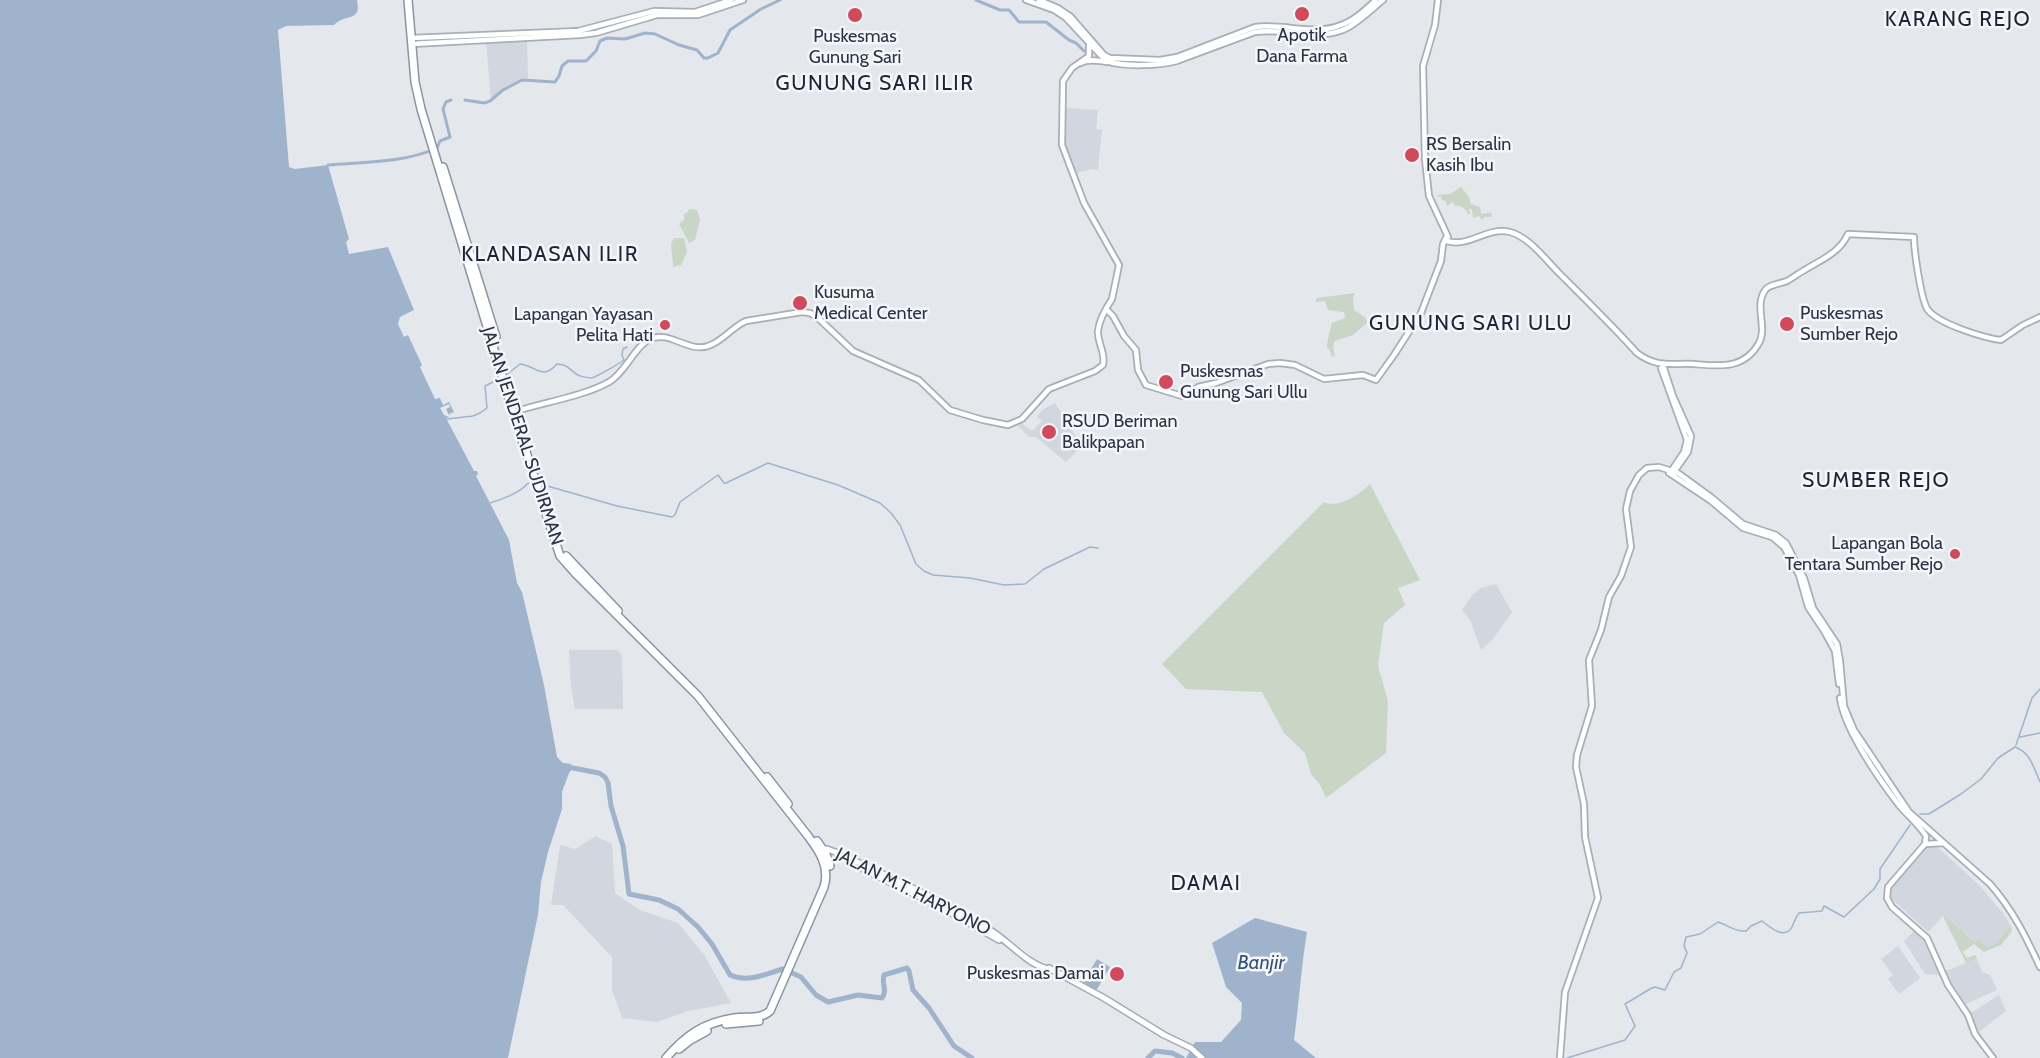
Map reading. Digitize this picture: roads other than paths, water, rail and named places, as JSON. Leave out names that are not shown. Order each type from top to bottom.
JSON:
[{"type":"highway","name":"JALAN JENDERAL SUDIRMAN","points":[[410,0],[418,98],[428,124],[560,556],[715,713],[830,866],[828,888],[793,964]]},
{"type":"highway","name":"JALAN JENDERAL SUDIRMAN","points":[[671,1058],[688,1041],[716,1027],[766,1020],[777,1008],[825,883],[827,872],[822,853]]},
{"type":"highway","points":[[830,866],[832,859],[836,856]]},
{"type":"highway","name":"JALAN JENDERAL SUDIRMAN","points":[[666,1058],[686,1036],[711,1023],[767,1014],[787,980]]},
{"type":"main road","points":[[414,41],[578,31],[654,11],[695,12],[731,0]]},
{"type":"main road","points":[[489,37],[580,36],[657,15],[706,14],[743,0]]},
{"type":"main road","points":[[1026,0],[1047,6]]},
{"type":"main road","points":[[1040,0],[1066,18],[1091,44],[1096,56]]},
{"type":"main road","points":[[515,411],[592,390],[609,383],[644,342],[650,339],[663,336],[695,346],[709,346],[746,321],[804,312],[819,318],[853,351],[919,380],[950,410],[1008,425],[1022,419],[1049,389],[1103,365],[1104,358],[1099,334],[1112,299],[1119,270],[1119,265],[1084,203],[1062,145],[1062,88],[1064,78],[1070,70],[1096,56],[1168,59],[1255,27],[1267,25],[1314,29],[1334,28],[1348,23],[1376,0]]},
{"type":"main road","points":[[1091,44],[1090,51],[1110,62],[1169,64],[1255,32],[1268,30],[1316,34],[1336,32],[1357,22],[1383,0]]},
{"type":"main road","points":[[1106,311],[1136,350],[1138,370],[1144,382],[1150,387],[1177,394],[1188,393],[1197,385],[1220,381],[1265,365],[1280,363],[1295,365],[1324,379],[1359,375],[1376,380],[1398,350],[1420,313],[1447,238],[1429,196],[1425,159],[1423,66],[1435,26],[1437,0]]},
{"type":"main road","points":[[1091,44],[1096,56]]},
{"type":"main road","points":[[1447,238],[1459,242],[1496,232],[1510,232],[1517,235],[1540,254],[1637,353],[1658,368],[1665,377]]},
{"type":"main road","points":[[1648,361],[1661,365],[1721,367],[1730,365],[1747,355],[1760,341],[1760,305],[1766,290],[1822,262],[1841,245],[1848,234],[1914,237],[1916,261],[1927,309],[1947,323],[1966,331],[2001,340],[2040,316]]},
{"type":"main road","points":[[1665,377],[1672,364]]},
{"type":"main road","points":[[1661,365],[1691,436],[1688,452],[1674,472]]},
{"type":"main road","points":[[1560,1057],[1564,1001],[1568,980],[1598,901],[1585,837],[1584,804],[1576,763],[1592,706],[1589,660],[1601,630],[1609,597],[1621,576],[1631,547],[1626,509],[1630,491],[1642,471],[1653,468],[1674,472],[1711,497],[1743,524],[1781,538],[1790,549],[1801,571],[1812,608],[1832,635],[1838,649],[1845,713],[1886,783],[1925,834],[1925,842],[1888,887],[1886,894],[1892,907],[1927,938],[1948,985],[1968,1015],[1975,1034],[1993,1058]]},
{"type":"main road","points":[[1915,822],[1990,884],[2019,923],[2040,968]]},
{"type":"main road","points":[[1925,842],[1943,843]]},
{"type":"main road","name":"JALAN M.T. HARYONO","points":[[822,853],[829,850],[879,872],[961,913],[990,930],[1006,943]]},
{"type":"main road","name":"JALAN M.T. HARYONO","points":[[822,853],[836,856],[953,914],[1185,1046],[1200,1058]]},
{"type":"water","points":[[0,0],[357,0],[358,7],[355,15],[338,21],[334,25],[286,26],[278,30],[289,167],[295,169],[328,165],[349,239],[346,242],[349,254],[388,247],[414,310],[400,317],[398,324],[404,337],[408,335],[435,399],[440,398],[443,405],[449,402],[454,412],[449,414],[450,417],[446,409],[450,407],[449,404],[440,408],[444,415],[449,417],[446,418],[474,471],[477,471],[476,476],[509,540],[517,583],[522,592],[544,685],[557,757],[563,763],[571,764],[573,768],[562,792],[562,809],[541,882],[538,915],[508,1058],[0,1058]]},
{"type":"water","name":"Banjir","points":[[1255,918],[1307,932],[1294,1040],[1316,1058],[1186,1058],[1195,1042],[1221,1042],[1241,1020],[1242,1003],[1226,987],[1212,943]]},
{"type":"water","points":[[1097,959],[1110,967],[1096,991],[1082,984]]},
{"type":"waterway","points":[[465,100],[484,103],[490,101],[503,90],[522,80],[555,82],[562,66],[568,61],[586,61],[596,51],[600,41],[607,38],[625,39],[645,33],[655,34],[697,50],[704,58],[708,58],[718,53],[730,30],[761,9],[780,0]]},
{"type":"waterway","points":[[976,0],[1000,10],[1009,10],[1019,22],[1046,22],[1084,51]]},
{"type":"waterway","points":[[328,165],[411,157],[437,148],[440,141],[450,137],[443,109],[446,102],[451,100]]},
{"type":"waterway","points":[[505,376],[520,364],[543,372],[561,364],[579,375],[591,378],[624,360],[623,349],[627,347]]},
{"type":"waterway","points":[[447,419],[473,416],[487,408],[485,386],[501,378]]},
{"type":"waterway","points":[[544,485],[617,506],[672,517],[680,502],[718,475],[726,483],[768,463],[838,485],[880,503],[900,525],[916,564],[924,571],[933,575],[970,578],[1004,585],[1025,584],[1044,569],[1090,547],[1098,548]]},
{"type":"waterway","points":[[490,503],[533,482]]},
{"type":"waterway","points":[[2016,745],[2032,698],[2040,689]]},
{"type":"waterway","points":[[2020,737],[2040,733]]},
{"type":"waterway","points":[[1920,814],[1929,814],[1961,794],[1981,779],[1998,758],[2015,747],[2028,757],[2040,782]]},
{"type":"waterway","points":[[573,768],[599,773],[608,783],[611,806],[623,846],[629,894],[659,900],[678,909],[698,927],[712,944],[730,975],[750,978],[783,969],[801,977],[816,995],[828,1002],[858,995],[882,998],[884,975],[907,968],[913,990],[929,1008],[954,1046],[972,1058]]},
{"type":"waterway","points":[[1567,1058],[1625,1040],[1635,1026],[1625,1004],[1655,987],[1665,990],[1674,972],[1681,968],[1687,953],[1684,946],[1686,937],[1700,934],[1718,922],[1746,931],[1762,921],[1777,931],[1785,933],[1792,927],[1799,913],[1822,911],[1824,906],[1844,917],[1874,889],[1880,879],[1880,869],[1910,825]]},
{"type":"waterway","points":[[1148,1058],[1155,1051],[1172,1053],[1182,1058]]},
{"type":"place","name":"Apotik Dana Farma","points":[[1302,14]]},
{"type":"place","name":"Puskesmas Gunung Sari","points":[[855,15]]},
{"type":"place","name":"RS Bersalin Kasih Ibu","points":[[1412,155]]},
{"type":"place","name":"Kusuma Medical Center","points":[[800,303]]},
{"type":"place","name":"Puskesmas Sumber Rejo","points":[[1787,324]]},
{"type":"place","name":"Lapangan Yayasan Pelita Hati","points":[[665,325]]},
{"type":"place","name":"Puskesmas Gunung Sari Ullu","points":[[1166,382]]},
{"type":"place","name":"RSUD Beriman Balikpapan","points":[[1049,432]]},
{"type":"place","name":"Lapangan Bola Tentara Sumber Rejo","points":[[1955,554]]},
{"type":"place","name":"Puskesmas Damai","points":[[1117,974]]},
{"type":"district","name":"KARANG REJO","points":[[1958,20]]},
{"type":"district","name":"GUNUNG SARI ILIR","points":[[875,84]]},
{"type":"district","name":"KLANDASAN ILIR","points":[[550,255]]},
{"type":"district","name":"GUNUNG SARI ULU","points":[[1471,324]]},
{"type":"district","name":"SUMBER REJO","points":[[1876,481]]},
{"type":"district","name":"DAMAI","points":[[1206,884]]}]
